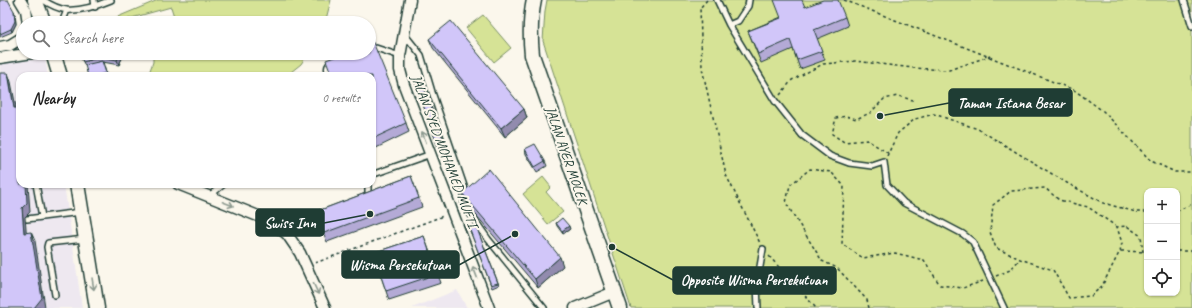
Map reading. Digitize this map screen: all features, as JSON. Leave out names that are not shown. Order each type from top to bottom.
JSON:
[{"type":"main road","points":[[35,0],[41,16]]},
{"type":"main road","name":"JALAN AYER MOLEK","points":[[534,0],[531,12],[530,32],[532,55],[620,308]]},
{"type":"main road","points":[[55,60],[59,72]]},
{"type":"main road","points":[[78,188],[95,306]]},
{"type":"street","points":[[20,0],[26,10],[27,16]]},
{"type":"street","name":"JALAN SYED MOHAMED MUFTI","points":[[410,0],[400,56],[400,70],[404,85],[489,308]]},
{"type":"street","points":[[0,47],[10,45],[16,41]]},
{"type":"street","points":[[0,58],[16,56]]},
{"type":"street","points":[[188,188],[258,216],[274,224],[287,234],[300,253],[325,308]]},
{"type":"street","points":[[575,308],[614,292]]},
{"type":"lane","points":[[43,0],[66,10],[95,7],[111,0]]},
{"type":"lane","points":[[54,0],[55,6]]},
{"type":"lane","points":[[94,0],[95,7]]},
{"type":"lane","points":[[717,0],[729,25],[775,101],[802,135],[830,156],[849,163],[872,166],[884,162],[887,185],[904,203],[963,234],[973,242],[1004,308]]},
{"type":"lane","points":[[729,25],[738,21],[748,6],[749,0]]},
{"type":"lane","points":[[1184,0],[1192,26]]},
{"type":"lane","points":[[64,16],[66,10]]},
{"type":"lane","points":[[404,34],[421,54],[432,92],[464,186],[464,205],[488,239],[540,301],[544,308]]},
{"type":"lane","points":[[376,48],[400,56]]},
{"type":"lane","points":[[329,72],[328,66],[332,62],[339,60]]},
{"type":"lane","points":[[376,173],[431,154]]},
{"type":"lane","points":[[37,188],[42,216]]},
{"type":"lane","points":[[209,196],[219,188]]},
{"type":"lane","points":[[27,219],[82,212]]},
{"type":"lane","points":[[55,295],[47,247],[48,243],[86,238]]},
{"type":"lane","points":[[758,308],[757,284],[763,249]]},
{"type":"path","points":[[707,0],[700,8],[702,68],[726,175],[763,249],[816,308]]},
{"type":"path","points":[[844,0],[1074,90],[1103,111],[1151,161],[1175,172],[1192,172]]},
{"type":"path","points":[[775,101],[792,80],[823,64],[855,61],[914,68],[949,70],[990,56]]},
{"type":"path","points":[[888,154],[867,140],[844,142],[832,134],[836,118],[846,116],[856,119],[870,113],[884,99],[898,96],[912,100]]},
{"type":"path","points":[[884,162],[898,133],[915,119],[934,114],[978,129],[1103,203],[1136,212],[1144,212]]},
{"type":"path","points":[[869,308],[867,300],[837,268],[822,261],[786,203],[790,185],[810,170],[831,172],[844,186],[842,244],[863,258],[896,253],[924,260],[940,285],[963,288],[1010,270],[1020,258]]},
{"type":"path","points":[[1117,226],[1122,243],[1120,251],[1102,286],[1091,296],[1069,298],[1053,270],[996,248],[990,232],[993,205],[1011,191],[1045,188],[1059,200],[1088,207],[1117,226],[1127,226],[1141,236],[1143,252],[1120,251]]},
{"type":"path","points":[[1180,210],[1192,204]]},
{"type":"path","points":[[306,266],[453,213]]},
{"type":"path","points":[[1180,251],[1192,251]]},
{"type":"shaded area","points":[[30,60],[45,60],[47,72],[16,72],[16,188],[65,188],[82,308],[0,308],[0,64]]},
{"type":"shaded area","points":[[457,290],[467,308],[412,308]]},
{"type":"green space","points":[[158,0],[331,0],[327,16],[174,16],[171,7],[139,16],[120,16]]},
{"type":"green space","points":[[547,0],[1192,0],[1192,308],[631,308],[543,41]]},
{"type":"green space","points":[[483,15],[511,48],[494,62],[466,28]]},
{"type":"green space","points":[[153,60],[304,60],[291,72],[149,72]]},
{"type":"green space","points":[[543,177],[551,187],[546,192],[563,212],[548,224],[523,194]]},
{"type":"building","points":[[0,0],[8,0],[14,11],[15,21],[11,29],[0,34]]},
{"type":"building","points":[[774,0],[802,0],[805,7],[823,0],[838,0],[845,17],[814,30],[822,51],[797,60],[790,40],[758,54],[748,31],[781,18]]},
{"type":"building","points":[[451,21],[524,109],[501,128],[429,39]]},
{"type":"building","points":[[376,49],[406,123],[376,137],[376,72],[330,72],[326,60],[376,60]]},
{"type":"building","points":[[102,61],[106,72],[87,72],[85,65]]},
{"type":"building","points":[[0,73],[8,73],[14,108],[16,108],[16,188],[26,188],[27,203],[22,208],[24,233],[31,232],[42,298],[34,308],[0,308]]},
{"type":"building","points":[[421,80],[445,144],[438,147],[415,82]]},
{"type":"building","points":[[535,144],[545,161],[535,167],[525,149]]},
{"type":"building","points":[[489,169],[560,257],[535,279],[462,193]]},
{"type":"building","points":[[411,176],[419,198],[324,233],[315,212]]},
{"type":"building","points":[[562,218],[569,226],[562,231],[556,223]]},
{"type":"building","points":[[476,226],[498,283],[491,285],[469,228]]},
{"type":"building","points":[[424,236],[437,274],[386,291],[373,253]]},
{"type":"place","name":"Taman Istana Besar","points":[[880,116]]},
{"type":"place","name":"Swiss Inn","points":[[370,214]]},
{"type":"place","name":"Wisma Persekutuan","points":[[515,234]]},
{"type":"place","name":"Opposite Wisma Persekutuan","points":[[612,247]]}]
